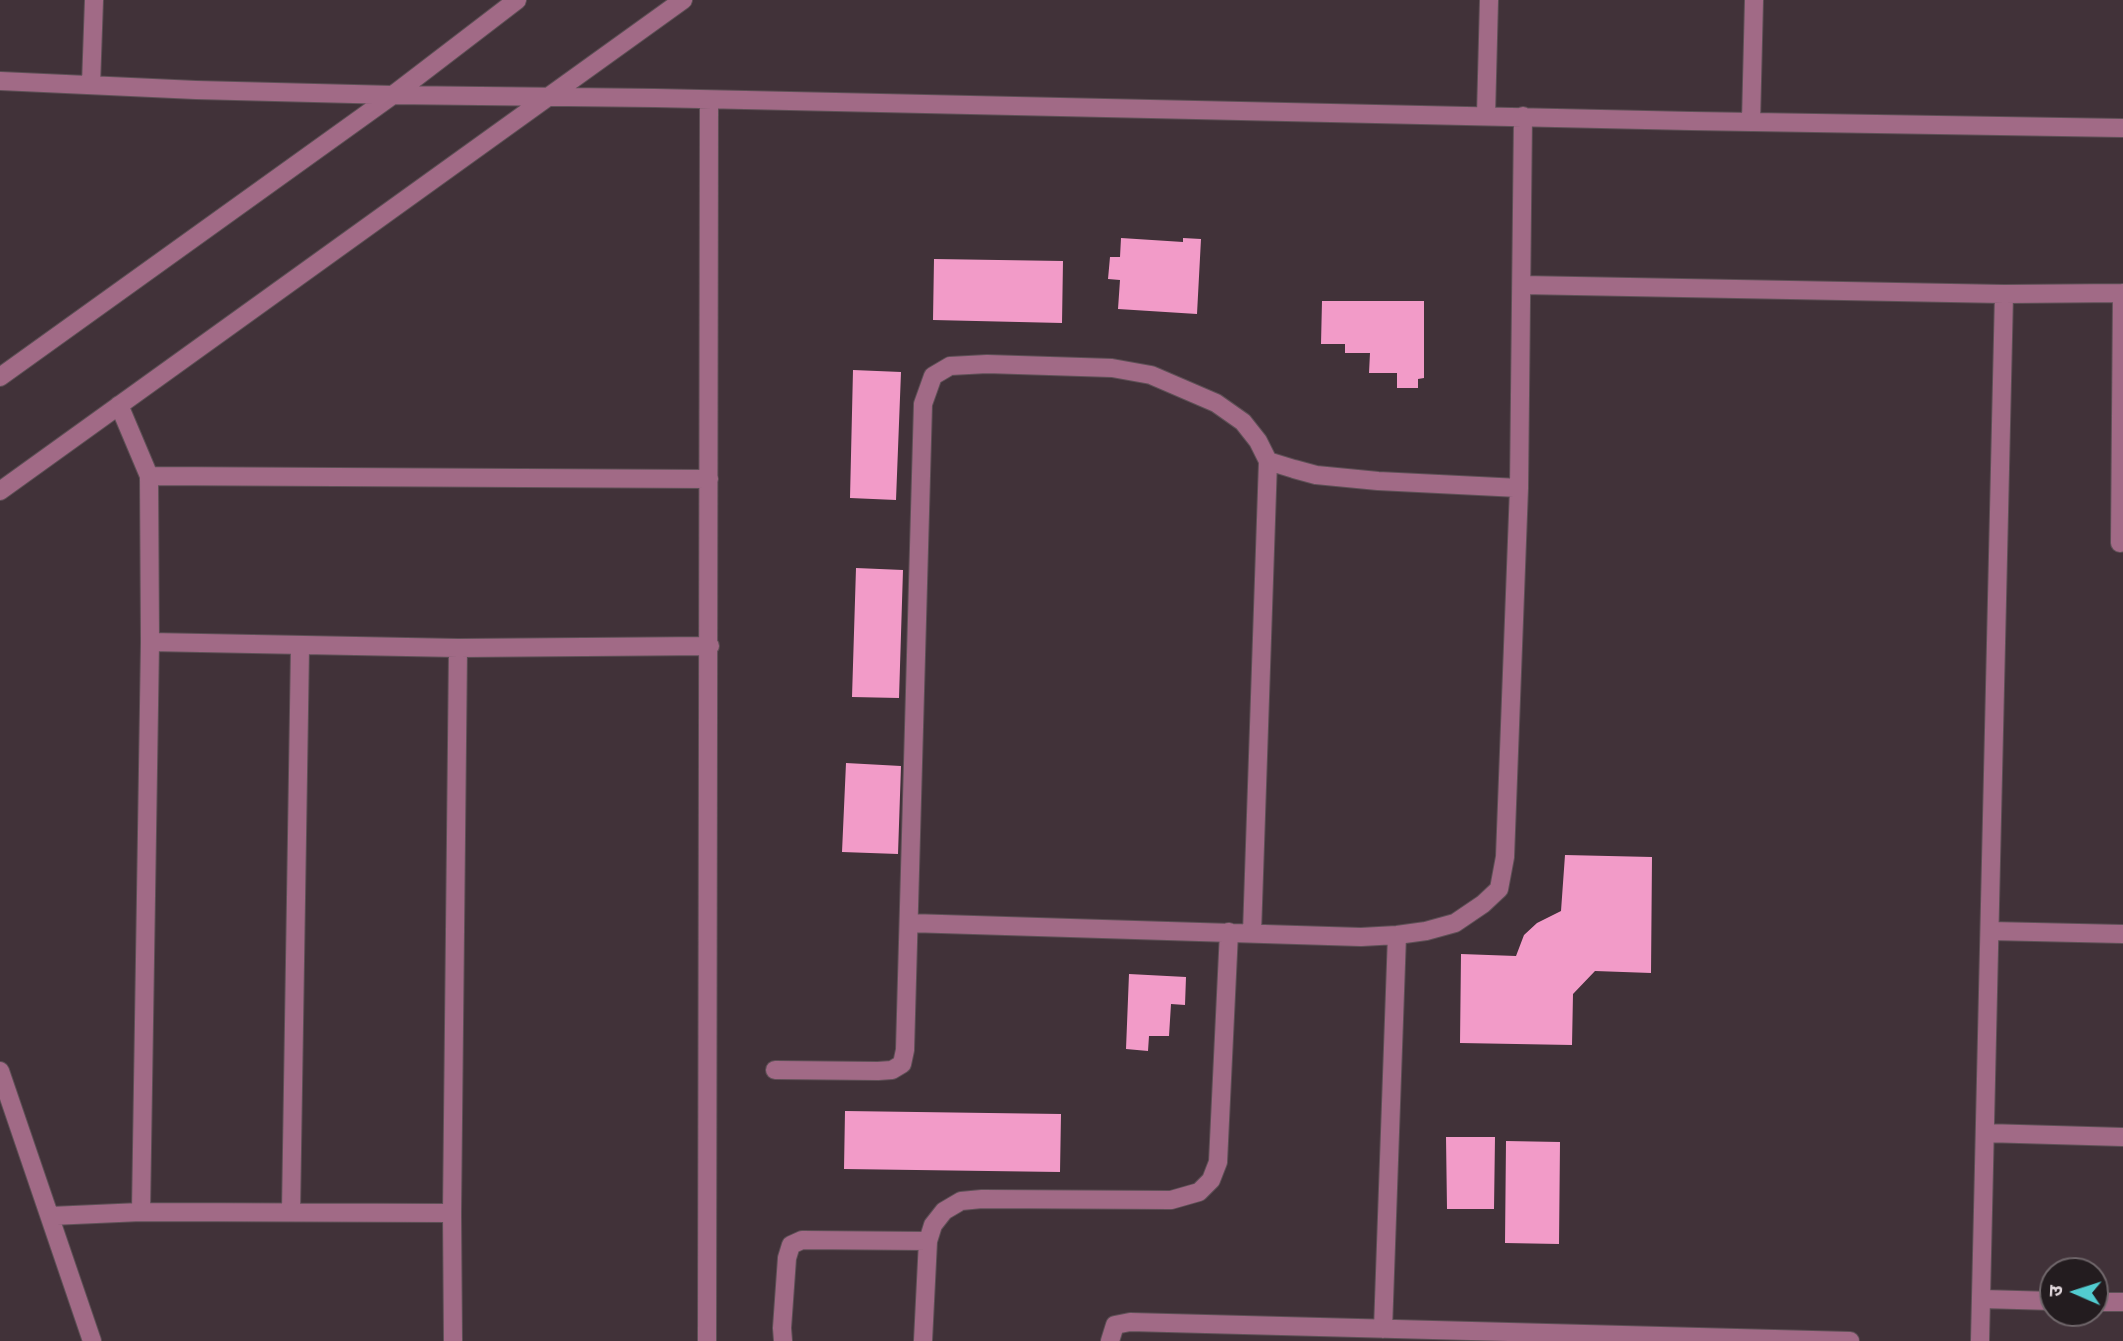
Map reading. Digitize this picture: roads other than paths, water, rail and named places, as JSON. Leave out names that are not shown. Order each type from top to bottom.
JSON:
[{"type":"street","points":[[91,85],[94,0]]},
{"type":"street","points":[[0,377],[393,95],[517,0]]},
{"type":"street","points":[[0,491],[683,0]]},
{"type":"street","points":[[1486,115],[1489,0]]},
{"type":"street","points":[[1751,122],[1754,0]]},
{"type":"street","points":[[0,81],[393,95],[2123,128]]},
{"type":"street","points":[[707,1341],[709,100]]},
{"type":"street","points":[[909,923],[1397,936],[1455,923],[1483,904],[1499,888],[1506,857],[1519,488],[1523,116]]},
{"type":"street","points":[[1522,285],[2004,295],[2123,293],[2120,543]]},
{"type":"street","points":[[1980,1341],[2004,295]]},
{"type":"street","points":[[775,1070],[878,1071],[902,1064],[905,1050],[923,404],[933,376],[950,366],[987,364],[1112,368],[1151,376],[1216,403],[1243,422],[1258,441],[1268,461],[1252,933]]},
{"type":"street","points":[[119,405],[149,476],[150,642],[141,1212]]},
{"type":"street","points":[[1268,461],[1316,475],[1519,488]]},
{"type":"street","points":[[149,476],[709,479]]},
{"type":"street","points":[[150,642],[300,647],[710,646]]},
{"type":"street","points":[[291,1212],[300,647]]},
{"type":"street","points":[[453,1341],[458,648]]},
{"type":"street","points":[[1990,931],[2123,934]]},
{"type":"street","points":[[923,1341],[928,1241],[933,1225],[944,1211],[961,1202],[982,1199],[1171,1200],[1199,1192],[1211,1180],[1218,1162],[1229,932]]},
{"type":"street","points":[[1384,1329],[1397,936]]},
{"type":"street","points":[[0,1071],[92,1341]]},
{"type":"street","points":[[1985,1133],[2123,1137]]},
{"type":"street","points":[[51,1216],[141,1212],[453,1213]]},
{"type":"street","points":[[783,1341],[785,1286],[791,1245],[802,1240],[928,1241]]},
{"type":"street","points":[[1982,1299],[2039,1301]]},
{"type":"street","points":[[1110,1341],[1115,1325],[1130,1322],[1850,1341]]}]
